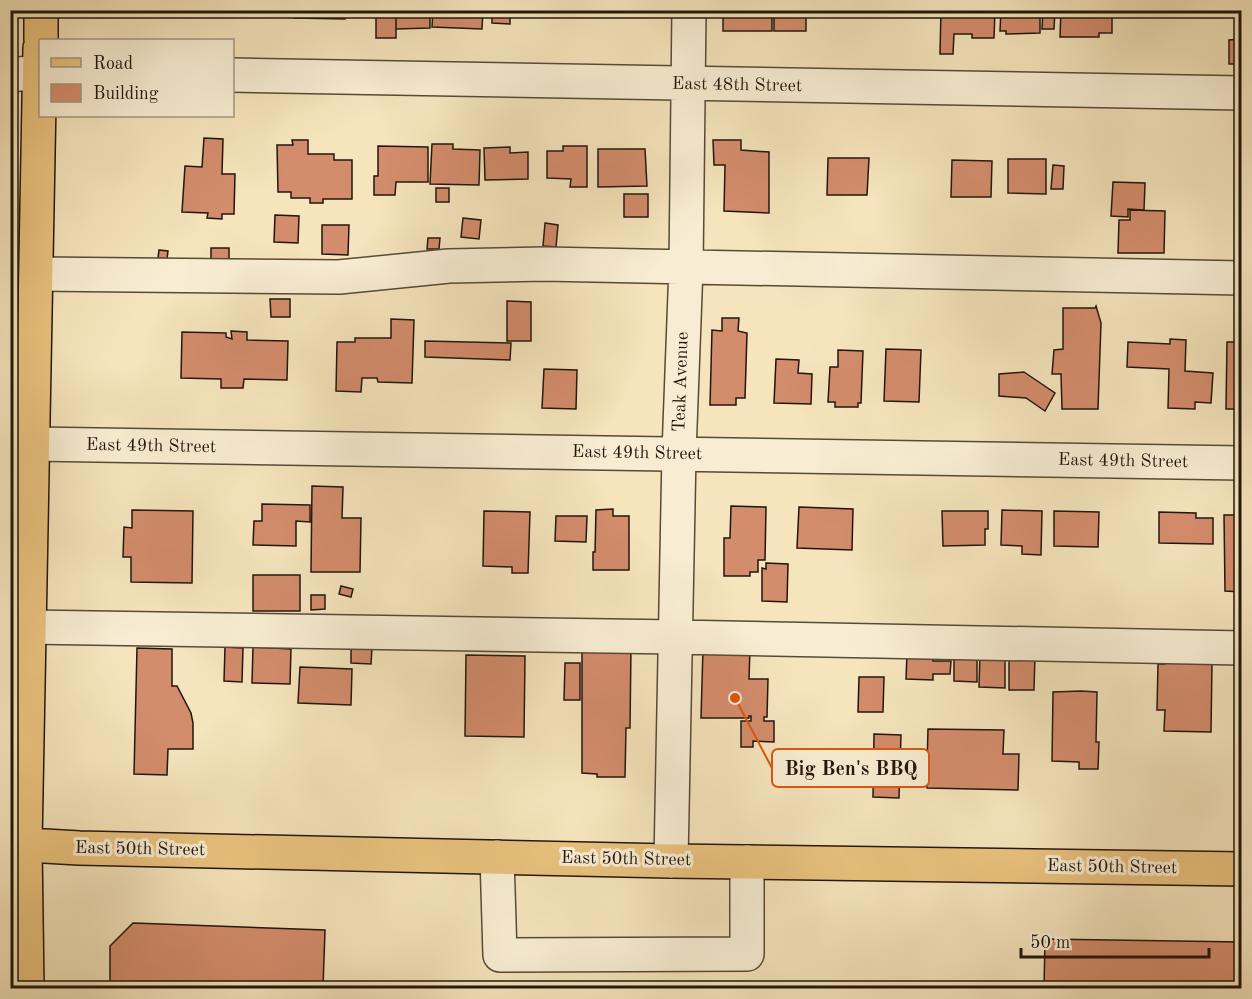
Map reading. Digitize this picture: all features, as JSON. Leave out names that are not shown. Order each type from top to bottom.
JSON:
[{"type":"main road","points":[[41,10],[41,39]]},
{"type":"main road","points":[[27,988],[18,844],[28,627],[39,117]]},
{"type":"main road","name":"East 50th Street","points":[[18,844],[80,848],[671,861],[1242,869]]},
{"type":"street","name":"Teak Avenue","points":[[671,861],[679,453],[686,267],[689,10]]},
{"type":"street","points":[[10,75],[39,72]]},
{"type":"street","name":"East 48th Street","points":[[234,75],[1242,93]]},
{"type":"street","points":[[37,274],[339,277],[449,266],[545,264],[1242,278]]},
{"type":"street","name":"East 49th Street","points":[[33,444],[1242,463]]},
{"type":"street","points":[[28,627],[676,636],[1242,648]]},
{"type":"street","points":[[497,857],[500,955],[747,954],[747,862]]},
{"type":"building","points":[[295,10],[345,10],[345,19],[294,18]]},
{"type":"building","points":[[376,10],[396,10],[396,38],[376,38]]},
{"type":"building","points":[[396,10],[430,10],[430,28],[396,29]]},
{"type":"building","points":[[433,10],[483,10],[482,29],[432,27]]},
{"type":"building","points":[[492,10],[510,10],[510,24],[492,23]]},
{"type":"building","points":[[607,10],[646,10],[646,14],[607,14]]},
{"type":"building","points":[[723,10],[772,10],[772,31],[723,31]]},
{"type":"building","points":[[774,10],[806,10],[806,31],[774,31]]},
{"type":"building","points":[[941,10],[995,10],[994,38],[972,38],[972,34],[954,34],[953,54],[940,54]]},
{"type":"building","points":[[1001,10],[1040,10],[1040,33],[1006,34],[1006,31],[1000,31]]},
{"type":"building","points":[[1043,10],[1055,10],[1054,29],[1042,29]]},
{"type":"building","points":[[1061,10],[1112,10],[1112,33],[1099,33],[1099,37],[1060,37]]},
{"type":"building","points":[[1240,10],[1242,10],[1242,64],[1229,64],[1229,40],[1240,39]]},
{"type":"building","points":[[204,138],[223,139],[222,174],[235,174],[234,214],[222,214],[222,219],[207,218],[208,213],[182,212],[185,166],[202,167]]},
{"type":"building","points":[[292,140],[308,140],[308,154],[334,154],[334,160],[352,160],[352,199],[323,199],[323,203],[310,203],[310,198],[291,198],[291,192],[278,192],[277,145],[293,145]]},
{"type":"building","points":[[713,140],[741,140],[741,150],[769,152],[769,213],[724,211],[725,165],[714,165]]},
{"type":"building","points":[[432,144],[453,144],[453,149],[480,150],[479,185],[430,184]]},
{"type":"building","points":[[378,146],[428,147],[428,182],[396,182],[395,195],[374,195],[374,176],[378,176]]},
{"type":"building","points":[[563,146],[587,146],[587,187],[570,187],[571,179],[547,178],[547,151],[563,151]]},
{"type":"building","points":[[510,147],[510,153],[528,152],[528,179],[485,180],[484,148]]},
{"type":"building","points":[[598,149],[645,149],[647,186],[598,187]]},
{"type":"building","points":[[828,158],[869,158],[867,195],[827,195]]},
{"type":"building","points":[[1008,159],[1046,159],[1046,194],[1008,193]]},
{"type":"building","points":[[952,160],[992,161],[991,197],[951,197]]},
{"type":"building","points":[[1053,165],[1064,166],[1063,189],[1051,189]]},
{"type":"building","points":[[1113,182],[1145,183],[1144,210],[1128,209],[1128,217],[1111,216]]},
{"type":"building","points":[[436,188],[449,188],[449,202],[436,202]]},
{"type":"building","points":[[624,194],[648,194],[648,217],[624,217]]},
{"type":"building","points":[[1130,210],[1165,211],[1164,253],[1118,253],[1119,220],[1130,220]]},
{"type":"building","points":[[275,215],[299,216],[298,243],[274,242]]},
{"type":"building","points":[[463,218],[481,220],[479,239],[461,237]]},
{"type":"building","points":[[545,223],[558,225],[556,247],[543,246]]},
{"type":"building","points":[[322,225],[349,225],[348,255],[322,254]]},
{"type":"building","points":[[428,238],[440,238],[439,249],[427,249]]},
{"type":"building","points":[[211,248],[229,248],[229,259],[211,260]]},
{"type":"building","points":[[159,250],[168,251],[167,259],[158,258]]},
{"type":"building","points":[[270,299],[290,299],[290,317],[271,317]]},
{"type":"building","points":[[507,301],[531,302],[531,341],[507,341]]},
{"type":"building","points":[[1096,306],[1101,323],[1098,409],[1062,409],[1061,374],[1052,374],[1054,350],[1063,349],[1063,308],[1095,308]]},
{"type":"building","points":[[722,318],[739,318],[738,331],[747,333],[745,398],[736,398],[736,405],[710,405],[712,330],[722,331]]},
{"type":"building","points":[[391,319],[414,320],[412,383],[378,382],[377,378],[362,378],[361,392],[336,391],[337,342],[355,342],[355,338],[391,338]]},
{"type":"building","points":[[231,331],[247,332],[247,340],[288,341],[287,380],[244,379],[243,388],[221,388],[221,379],[181,378],[182,332],[226,333],[226,337],[232,339]]},
{"type":"building","points":[[1170,339],[1186,340],[1185,371],[1213,373],[1211,403],[1195,402],[1195,409],[1168,408],[1169,369],[1127,367],[1128,342],[1170,344]]},
{"type":"building","points":[[425,341],[511,343],[510,360],[425,357]]},
{"type":"building","points":[[1227,342],[1242,342],[1242,409],[1226,409]]},
{"type":"building","points":[[886,349],[921,350],[919,402],[884,401]]},
{"type":"building","points":[[838,350],[863,351],[861,403],[858,403],[858,407],[835,407],[835,402],[828,402],[830,367],[838,367]]},
{"type":"building","points":[[776,359],[799,360],[798,373],[812,374],[811,404],[774,403]]},
{"type":"building","points":[[544,369],[577,370],[576,409],[542,408]]},
{"type":"building","points":[[1024,372],[1055,393],[1045,411],[1026,398],[999,396],[999,374]]},
{"type":"building","points":[[312,486],[343,487],[342,518],[361,518],[360,572],[311,572]]},
{"type":"building","points":[[262,504],[310,505],[310,522],[296,521],[296,546],[253,545],[254,521],[262,521]]},
{"type":"building","points":[[731,506],[766,507],[765,560],[758,560],[758,572],[750,572],[750,576],[724,576],[724,538],[730,538]]},
{"type":"building","points":[[799,507],[853,509],[852,550],[797,548]]},
{"type":"building","points":[[613,509],[613,516],[629,516],[629,570],[593,570],[596,510]]},
{"type":"building","points":[[132,510],[193,511],[192,583],[131,582],[131,557],[123,557],[124,527],[132,528]]},
{"type":"building","points":[[1002,510],[1042,511],[1041,555],[1022,554],[1022,546],[1001,545]]},
{"type":"building","points":[[484,511],[530,512],[528,573],[512,573],[512,567],[483,566]]},
{"type":"building","points":[[942,511],[988,511],[985,545],[943,546]]},
{"type":"building","points":[[1054,511],[1099,512],[1098,547],[1054,546]]},
{"type":"building","points":[[1159,512],[1196,513],[1196,518],[1213,518],[1213,544],[1159,543]]},
{"type":"building","points":[[1224,515],[1242,515],[1242,592],[1225,591]]},
{"type":"building","points":[[556,516],[587,516],[586,542],[555,541]]},
{"type":"building","points":[[766,563],[788,564],[787,602],[762,601],[762,568],[766,569]]},
{"type":"building","points":[[253,575],[300,575],[300,611],[253,611]]},
{"type":"building","points":[[341,586],[353,589],[351,597],[339,594]]},
{"type":"building","points":[[311,595],[325,595],[325,609],[311,610]]},
{"type":"building","points":[[225,647],[243,648],[242,682],[224,681]]},
{"type":"building","points":[[253,647],[291,649],[290,684],[252,683]]},
{"type":"building","points":[[351,647],[372,647],[371,664],[351,663]]},
{"type":"building","points":[[582,647],[631,647],[630,728],[626,728],[625,777],[597,777],[597,774],[582,773]]},
{"type":"building","points":[[137,648],[172,649],[172,686],[177,686],[191,713],[193,749],[168,749],[167,775],[134,774]]},
{"type":"building","points":[[703,648],[750,649],[749,679],[768,679],[767,717],[764,717],[764,721],[774,721],[774,742],[753,741],[753,747],[741,747],[741,721],[751,721],[751,716],[749,718],[701,718]]},
{"type":"building","points":[[980,653],[1005,653],[1005,688],[979,687]]},
{"type":"building","points":[[907,654],[933,655],[933,661],[951,661],[950,674],[933,674],[933,680],[906,679]]},
{"type":"building","points":[[954,654],[977,654],[977,682],[954,681]]},
{"type":"building","points":[[1009,654],[1035,655],[1034,690],[1009,690]]},
{"type":"building","points":[[466,655],[525,656],[524,737],[465,736]]},
{"type":"building","points":[[1165,662],[1212,663],[1211,732],[1164,731],[1165,710],[1157,710],[1158,664],[1165,664]]},
{"type":"building","points":[[565,663],[580,663],[580,700],[564,700]]},
{"type":"building","points":[[300,667],[352,669],[351,705],[298,703]]},
{"type":"building","points":[[859,677],[884,677],[883,712],[858,712]]},
{"type":"building","points":[[1053,692],[1097,692],[1098,769],[1079,769],[1079,762],[1052,761]]},
{"type":"building","points":[[928,729],[1004,730],[1003,754],[1019,754],[1018,790],[927,788],[927,784],[916,783],[917,766],[927,766]]},
{"type":"building","points":[[874,734],[901,735],[899,798],[873,797]]},
{"type":"building","points":[[133,923],[325,930],[323,988],[110,988],[110,946]]},
{"type":"building","points":[[1045,939],[1242,942],[1242,988],[1044,988]]},
{"type":"place","name":"Big Ben's BBQ","points":[[735,698]]}]
